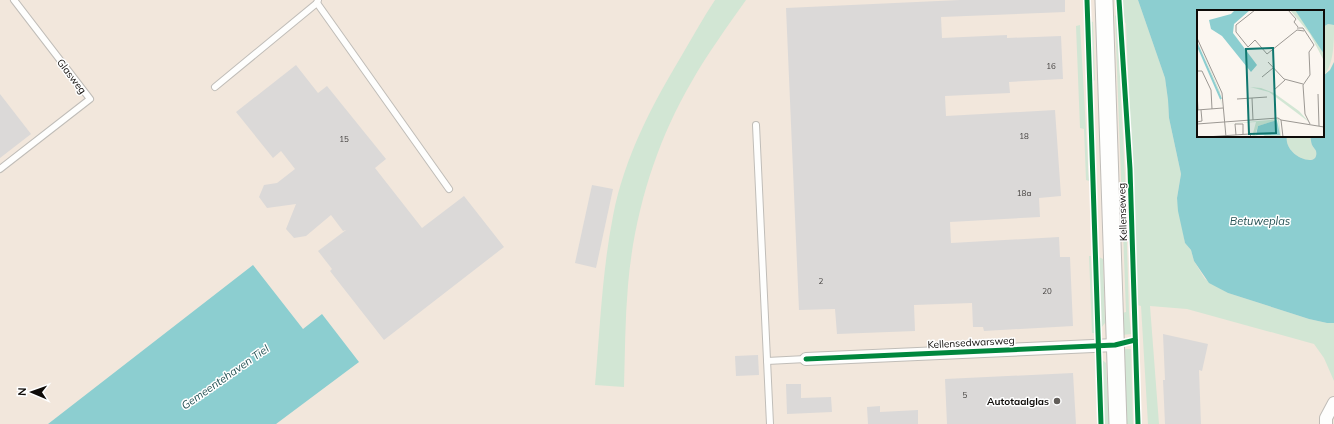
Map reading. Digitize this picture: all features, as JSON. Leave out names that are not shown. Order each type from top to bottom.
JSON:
[{"type":"main road","name":"Kellenseweg","points":[[1104,0],[1118,424]]},
{"type":"street","name":"Kellensedwarsweg","points":[[806,358],[1115,345]]},
{"type":"street","points":[[1326,424],[1326,418],[1334,403]]},
{"type":"lane","name":"Glasweg","points":[[0,169],[90,99],[14,0]]},
{"type":"lane","points":[[215,87],[318,2],[449,189]]},
{"type":"lane","points":[[756,125],[770,424]]},
{"type":"lane","points":[[767,361],[806,358]]},
{"type":"shaded area","points":[[0,0],[1334,0],[1334,424],[0,424]]},
{"type":"green space","points":[[715,0],[746,0],[705,60],[679,104],[649,179],[641,205],[631,258],[626,310],[624,387],[595,385],[606,258],[613,216],[624,173],[640,132],[660,93]]},
{"type":"green space","points":[[1122,0],[1138,0],[1165,78],[1169,118],[1181,174],[1177,198],[1185,243],[1191,250],[1194,261],[1205,279],[1228,293],[1309,319],[1334,323],[1334,381],[1324,358],[1314,344],[1187,309],[1150,306],[1159,424],[1148,424],[1141,306],[1137,305],[1126,24]]},
{"type":"green space","points":[[1117,15],[1131,334],[1122,335],[1122,313],[1126,312],[1115,16]]},
{"type":"green space","points":[[1090,21],[1093,22],[1095,80],[1091,83]]},
{"type":"green space","points":[[1328,24],[1334,25],[1331,60],[1327,72],[1324,75],[1324,26]]},
{"type":"green space","points":[[1080,25],[1089,181],[1086,180],[1084,129],[1080,128],[1076,26]]},
{"type":"green space","points":[[1287,137],[1310,137],[1312,145],[1316,151],[1316,157],[1308,160],[1295,155],[1287,143]]},
{"type":"green space","points":[[1089,256],[1091,256],[1095,333],[1092,333]]},
{"type":"green space","points":[[1099,257],[1103,259],[1105,323],[1101,328]]},
{"type":"green space","points":[[1121,349],[1131,349],[1133,424],[1124,424]]},
{"type":"green space","points":[[1101,359],[1106,363],[1109,424],[1104,424]]},
{"type":"water","name":"Betuweplas","points":[[1138,0],[1334,0],[1334,25],[1328,24],[1324,26],[1324,10],[1197,10],[1197,137],[1287,137],[1287,143],[1295,155],[1308,160],[1313,159],[1316,157],[1316,151],[1312,145],[1310,137],[1324,137],[1324,75],[1330,70],[1334,62],[1334,323],[1309,319],[1228,293],[1209,283],[1194,261],[1191,250],[1185,243],[1178,211],[1177,198],[1181,174],[1169,118],[1165,78]]},
{"type":"water","name":"Gemeentehaven Tiel","points":[[253,265],[303,329],[322,314],[359,362],[276,424],[48,424]]},
{"type":"building","points":[[960,0],[1065,0],[1065,12],[941,17],[942,38],[1007,35],[1007,38],[1061,36],[1063,79],[1009,82],[1010,93],[945,96],[946,116],[1055,110],[1061,196],[1039,198],[1040,217],[950,222],[951,243],[1059,237],[1060,257],[1070,257],[1073,326],[984,331],[983,327],[973,327],[972,303],[914,305],[915,331],[837,334],[835,309],[799,310],[786,8]]},
{"type":"building","points":[[296,65],[318,93],[327,86],[386,159],[375,168],[422,228],[464,196],[504,247],[384,340],[330,271],[332,269],[318,251],[346,230],[343,231],[331,215],[306,236],[294,238],[286,229],[296,204],[267,208],[259,197],[264,185],[277,183],[295,169],[281,151],[273,158],[236,112]]},
{"type":"building","points":[[0,94],[31,134],[0,158]]},
{"type":"building","points":[[592,185],[613,189],[596,268],[575,263]]},
{"type":"building","points":[[1163,334],[1208,344],[1202,371],[1199,370],[1201,424],[1165,424]]},
{"type":"building","points":[[758,355],[759,375],[736,376],[735,356]]},
{"type":"building","points":[[1073,373],[1076,424],[947,424],[945,379]]},
{"type":"building","points":[[786,384],[801,384],[801,398],[831,397],[832,412],[787,414]]},
{"type":"building","points":[[880,406],[880,412],[918,410],[918,424],[868,424],[867,407]]},
{"type":"cycle path","points":[[1087,0],[1101,424]]},
{"type":"cycle path","points":[[1119,0],[1130,169],[1138,424]]},
{"type":"cycle path","points":[[806,359],[1115,345],[1135,340]]},
{"type":"place","name":"Autotaalglas","points":[[1057,401]]}]
